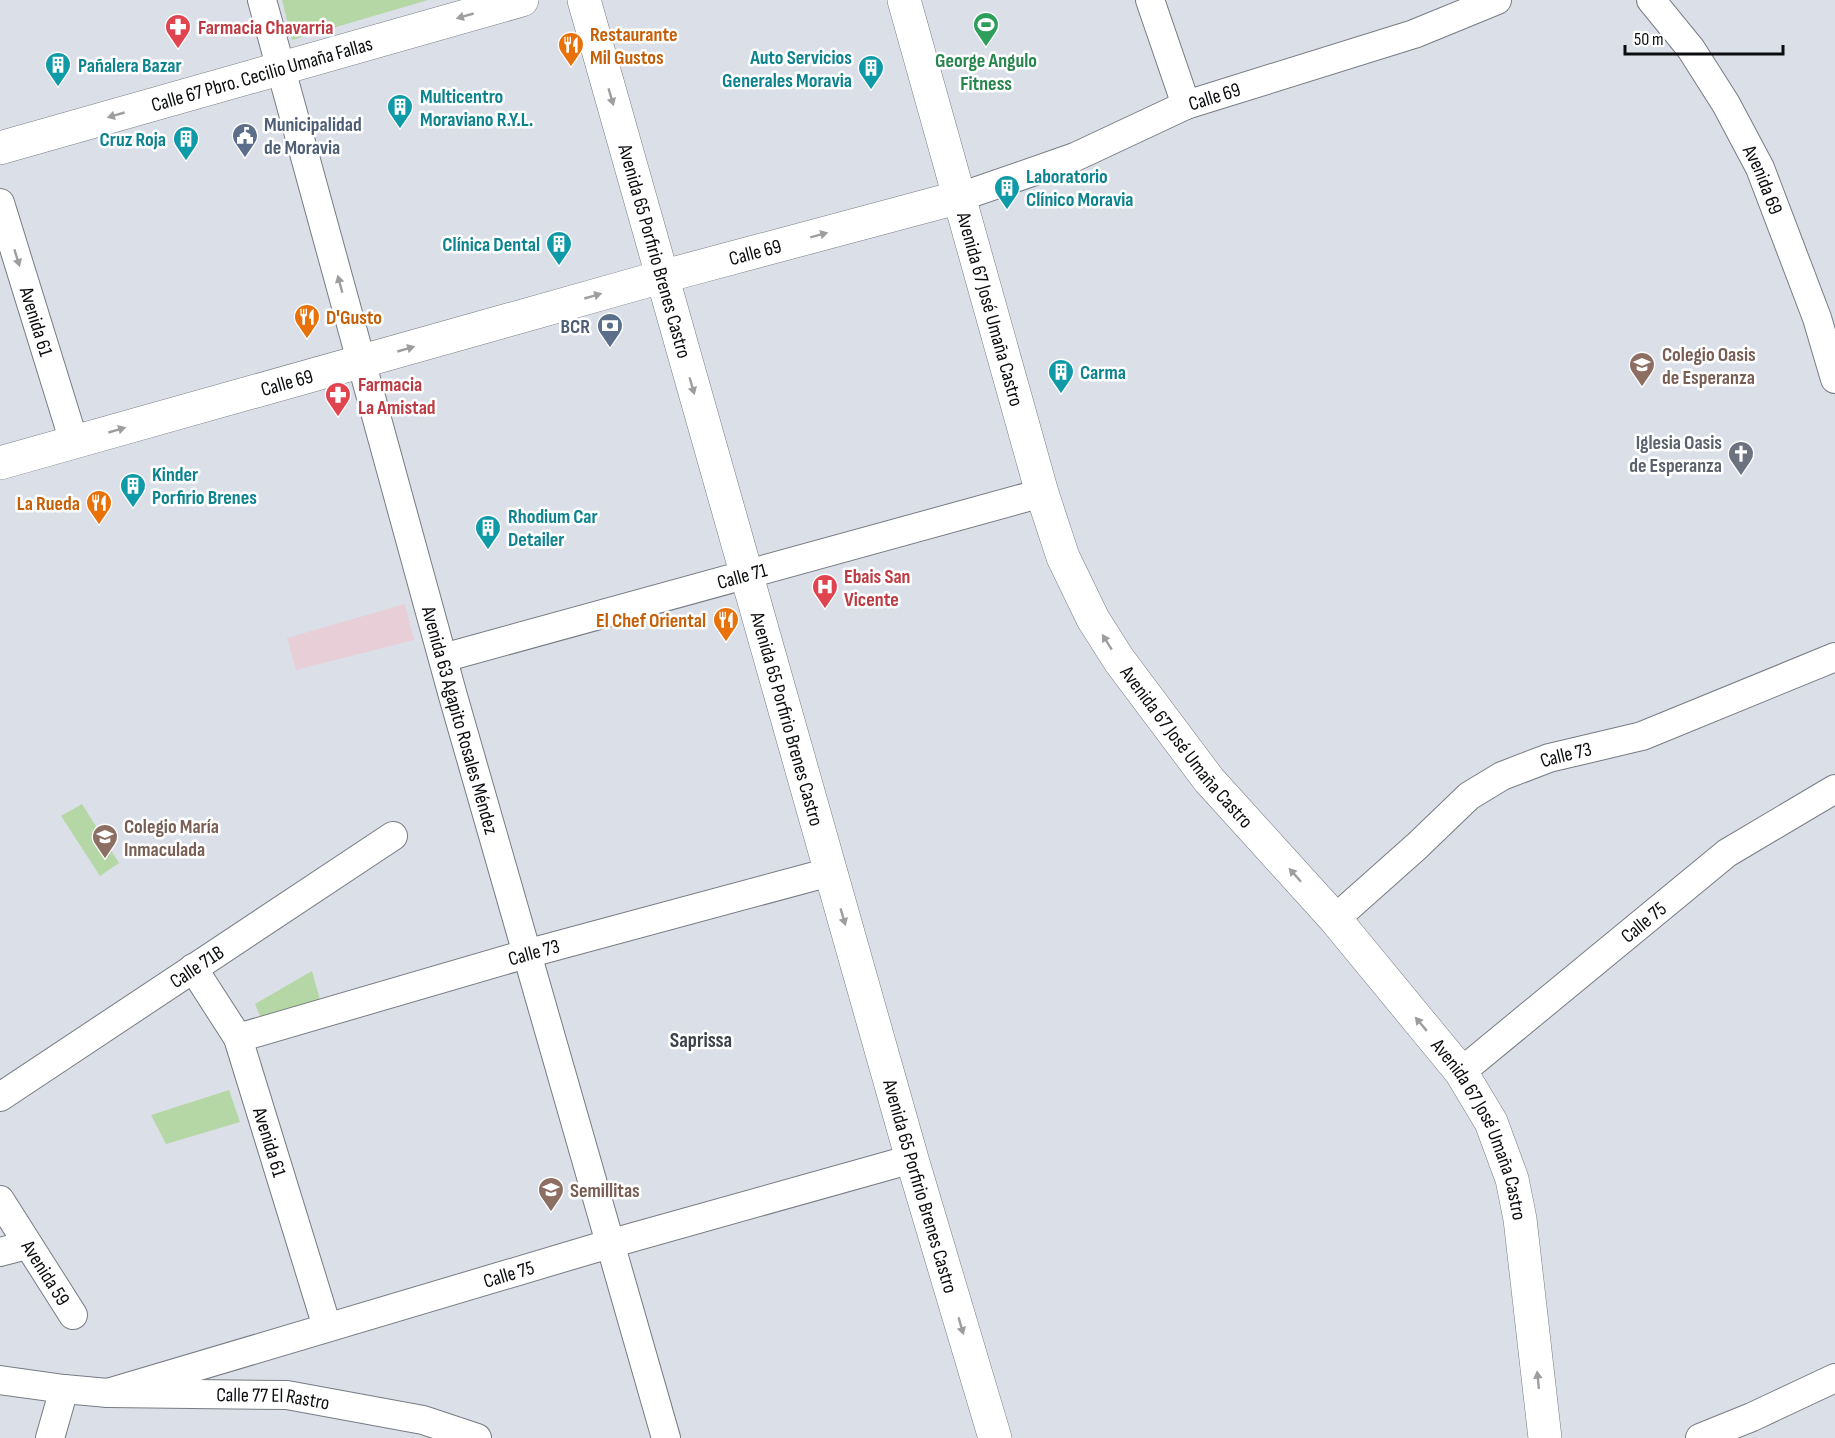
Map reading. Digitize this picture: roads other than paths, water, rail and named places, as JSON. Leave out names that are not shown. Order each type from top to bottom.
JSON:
[{"type":"main road","name":"Calle 67 Pbro. Cecilio Umaña Fallas","points":[[0,148],[522,0]]},
{"type":"main road","name":"Avenida 65 Porfirio Brenes Castro","points":[[584,0],[912,1159],[994,1438]]},
{"type":"main road","name":"Avenida 67 José Umaña Castro","points":[[904,0],[1042,493],[1063,557],[1093,620],[1119,660],[1209,780],[1335,919],[1461,1072],[1491,1122],[1512,1179],[1520,1219],[1545,1438]]},
{"type":"main road","name":"Calle 69","points":[[0,463],[661,277],[960,197]]},
{"type":"street","name":"Avenida 63 Agapito Rosales Méndez","points":[[262,0],[526,954],[666,1438]]},
{"type":"street","points":[[1150,0],[1185,105]]},
{"type":"street","name":"Calle 69","points":[[960,197],[1075,157],[1185,105],[1414,34],[1497,0]]},
{"type":"street","name":"Avenida 69","points":[[1651,0],[1690,49],[1726,104],[1760,168],[1826,315],[1835,379]]},
{"type":"street","name":"Avenida 61","points":[[0,203],[74,442]]},
{"type":"street","name":"Calle 71","points":[[443,658],[1042,493]]},
{"type":"street","name":"Calle 73","points":[[1335,919],[1418,846],[1469,796],[1502,776],[1549,758],[1642,736],[1835,657]]},
{"type":"street","name":"Calle 75","points":[[1461,1072],[1727,853],[1835,789]]},
{"type":"street","name":"Calle 71B","points":[[0,1097],[393,836]]},
{"type":"street","name":"Calle 73","points":[[238,1038],[526,954],[831,872]]},
{"type":"street","name":"Avenida 61","points":[[193,968],[238,1038],[327,1326]]},
{"type":"street","name":"Calle 75","points":[[108,1393],[327,1326],[912,1159]]},
{"type":"street","name":"Avenida 59","points":[[0,1200],[73,1315]]},
{"type":"street","points":[[0,1252],[27,1245]]},
{"type":"street","points":[[1700,1438],[1752,1417],[1835,1378]]},
{"type":"street","name":"Calle 77 El Rastro","points":[[0,1380],[108,1393],[287,1395],[423,1429],[477,1438]]},
{"type":"street","points":[[50,1438],[64,1389]]},
{"type":"place","name":"George Angulo Fitness","points":[[986,48]]},
{"type":"place","name":"Farmacia Chavarria","points":[[178,50]]},
{"type":"place","name":"Restaurante Mil Gustos","points":[[571,68]]},
{"type":"place","name":"Pañalera Bazar","points":[[58,88]]},
{"type":"place","name":"Auto Servicios Generales Moravia","points":[[871,91]]},
{"type":"place","name":"Multicentro Moraviano R.Y.L.","points":[[400,130]]},
{"type":"place","name":"Municipalidad de Moravia","points":[[245,159]]},
{"type":"place","name":"Cruz Roja","points":[[186,162]]},
{"type":"place","name":"Laboratorio Clínico Moravia","points":[[1007,211]]},
{"type":"place","name":"Clínica Dental","points":[[559,267]]},
{"type":"place","name":"D'Gusto","points":[[307,340]]},
{"type":"place","name":"BCR","points":[[610,349]]},
{"type":"place","name":"Colegio Oasis de Esperanza","points":[[1642,388]]},
{"type":"place","name":"Carma","points":[[1061,395]]},
{"type":"place","name":"Farmacia La Amistad","points":[[338,418]]},
{"type":"place","name":"Iglesia Oasis de Esperanza","points":[[1741,477]]},
{"type":"place","name":"Kinder Porfirio Brenes","points":[[133,509]]},
{"type":"place","name":"La Rueda","points":[[99,526]]},
{"type":"place","name":"Rhodium Car Detailer","points":[[488,551]]},
{"type":"place","name":"Ebais San Vicente","points":[[825,610]]},
{"type":"place","name":"El Chef Oriental","points":[[726,643]]},
{"type":"place","name":"Colegio María Inmaculada","points":[[105,860]]},
{"type":"place","name":"Semillitas","points":[[551,1213]]},
{"type":"district","name":"Saprissa","points":[[701,1040]]}]
